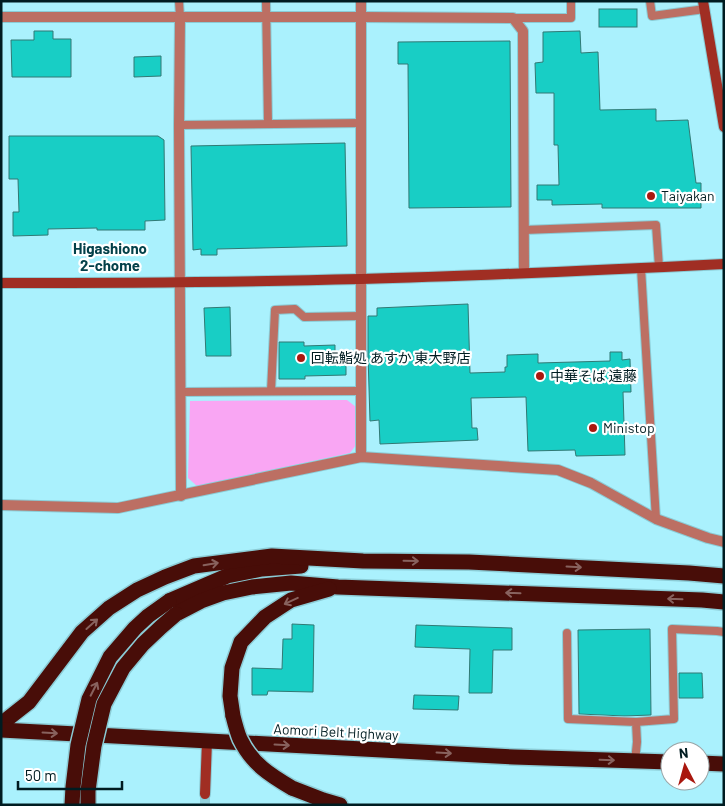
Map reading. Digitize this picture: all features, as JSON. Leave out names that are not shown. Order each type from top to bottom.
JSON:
[{"type":"highway","points":[[1,724],[28,702],[82,632],[109,608],[137,590],[194,566],[272,556],[363,561],[469,562],[724,576]]},
{"type":"highway","points":[[88,805],[94,746],[104,704],[123,668],[172,608],[227,576],[262,569],[363,561]]},
{"type":"highway","points":[[72,805],[78,746],[89,699],[110,657],[148,616],[172,608],[252,587],[291,583],[338,587],[692,599],[724,602]]},
{"type":"highway","points":[[338,587],[291,600],[265,617],[241,642],[232,668],[230,696],[233,716],[240,739],[251,757],[266,772],[292,788],[340,805]]},
{"type":"highway","name":"Aomori Belt Highway","points":[[1,730],[514,757],[660,762]]},
{"type":"highway","points":[[710,763],[724,764]]},
{"type":"street","points":[[361,1],[361,457]]},
{"type":"street","points":[[704,5],[724,127]]},
{"type":"street","points":[[1,17],[513,18],[523,31],[524,274]]},
{"type":"street","points":[[180,17],[180,496]]},
{"type":"street","points":[[1,283],[361,279],[524,274],[724,264]]},
{"type":"street","points":[[1,505],[118,508],[361,457],[558,470],[591,483],[656,519],[724,542]]},
{"type":"street","points":[[205,794],[207,741]]},
{"type":"lane","points":[[179,1],[180,17]]},
{"type":"lane","points":[[266,1],[268,124]]},
{"type":"lane","points":[[513,18],[571,18],[571,1]]},
{"type":"lane","points":[[650,1],[652,16],[704,5]]},
{"type":"lane","points":[[179,125],[362,122]]},
{"type":"lane","points":[[524,230],[656,225],[659,267]]},
{"type":"lane","points":[[641,268],[656,519]]},
{"type":"lane","points":[[271,391],[275,310],[295,309],[304,317],[361,316]]},
{"type":"lane","points":[[180,392],[361,391]]},
{"type":"lane","points":[[567,633],[568,719],[636,722],[674,719],[672,629],[724,632]]},
{"type":"lane","points":[[635,761],[637,742],[636,722]]},
{"type":"shaded area","points":[[347,400],[356,407],[356,445],[350,453],[197,486],[188,478],[190,401]]},
{"type":"building","points":[[599,9],[637,9],[637,27],[599,27]]},
{"type":"building","points":[[34,31],[53,31],[53,39],[71,39],[71,77],[12,77],[11,40],[34,40]]},
{"type":"building","points":[[580,31],[581,53],[598,52],[600,110],[656,109],[656,121],[688,120],[696,183],[701,183],[701,208],[602,208],[602,204],[552,205],[552,200],[537,200],[537,185],[559,185],[558,145],[554,145],[554,93],[536,93],[535,63],[543,62],[543,32]]},
{"type":"building","points":[[510,41],[511,207],[409,208],[408,64],[398,64],[398,42]]},
{"type":"building","points":[[161,56],[161,76],[134,77],[134,57]]},
{"type":"building","points":[[9,136],[158,136],[164,140],[165,220],[145,221],[145,230],[97,230],[97,228],[48,229],[48,235],[13,236],[13,212],[19,212],[18,179],[9,179]]},
{"type":"building","points":[[345,143],[347,246],[217,249],[217,255],[201,255],[201,249],[193,250],[191,146]]},
{"type":"building","points":[[468,304],[470,373],[505,372],[507,355],[538,354],[538,363],[610,361],[610,352],[622,352],[622,360],[630,359],[631,392],[623,392],[625,455],[576,456],[575,450],[528,451],[526,397],[471,398],[472,428],[477,428],[478,440],[380,444],[379,420],[370,421],[368,316],[377,316],[377,308]]},
{"type":"building","points":[[230,307],[231,356],[206,356],[204,308]]},
{"type":"building","points":[[279,342],[304,342],[304,346],[335,345],[335,356],[346,356],[346,375],[305,376],[305,379],[279,379]]},
{"type":"building","points":[[292,624],[314,625],[313,692],[268,691],[267,695],[252,695],[252,668],[282,669],[283,639],[292,639]]},
{"type":"building","points":[[416,625],[512,628],[512,650],[493,650],[492,693],[469,693],[470,649],[415,647]]},
{"type":"building","points":[[650,629],[651,715],[579,714],[578,630]]},
{"type":"building","points":[[679,673],[702,673],[703,698],[679,698]]},
{"type":"building","points":[[414,695],[459,696],[458,710],[413,709]]},
{"type":"tunnel","points":[[205,794],[205,805]]},
{"type":"place","name":"Taiyakan","points":[[651,196]]},
{"type":"place","name":"回転鮨処 あすか 東大野店","points":[[301,358]]},
{"type":"place","name":"中華そば 遠藤","points":[[540,376]]},
{"type":"place","name":"Ministop","points":[[593,428]]},
{"type":"district","name":"Higashiono 2-chome","points":[[110,258]]}]
